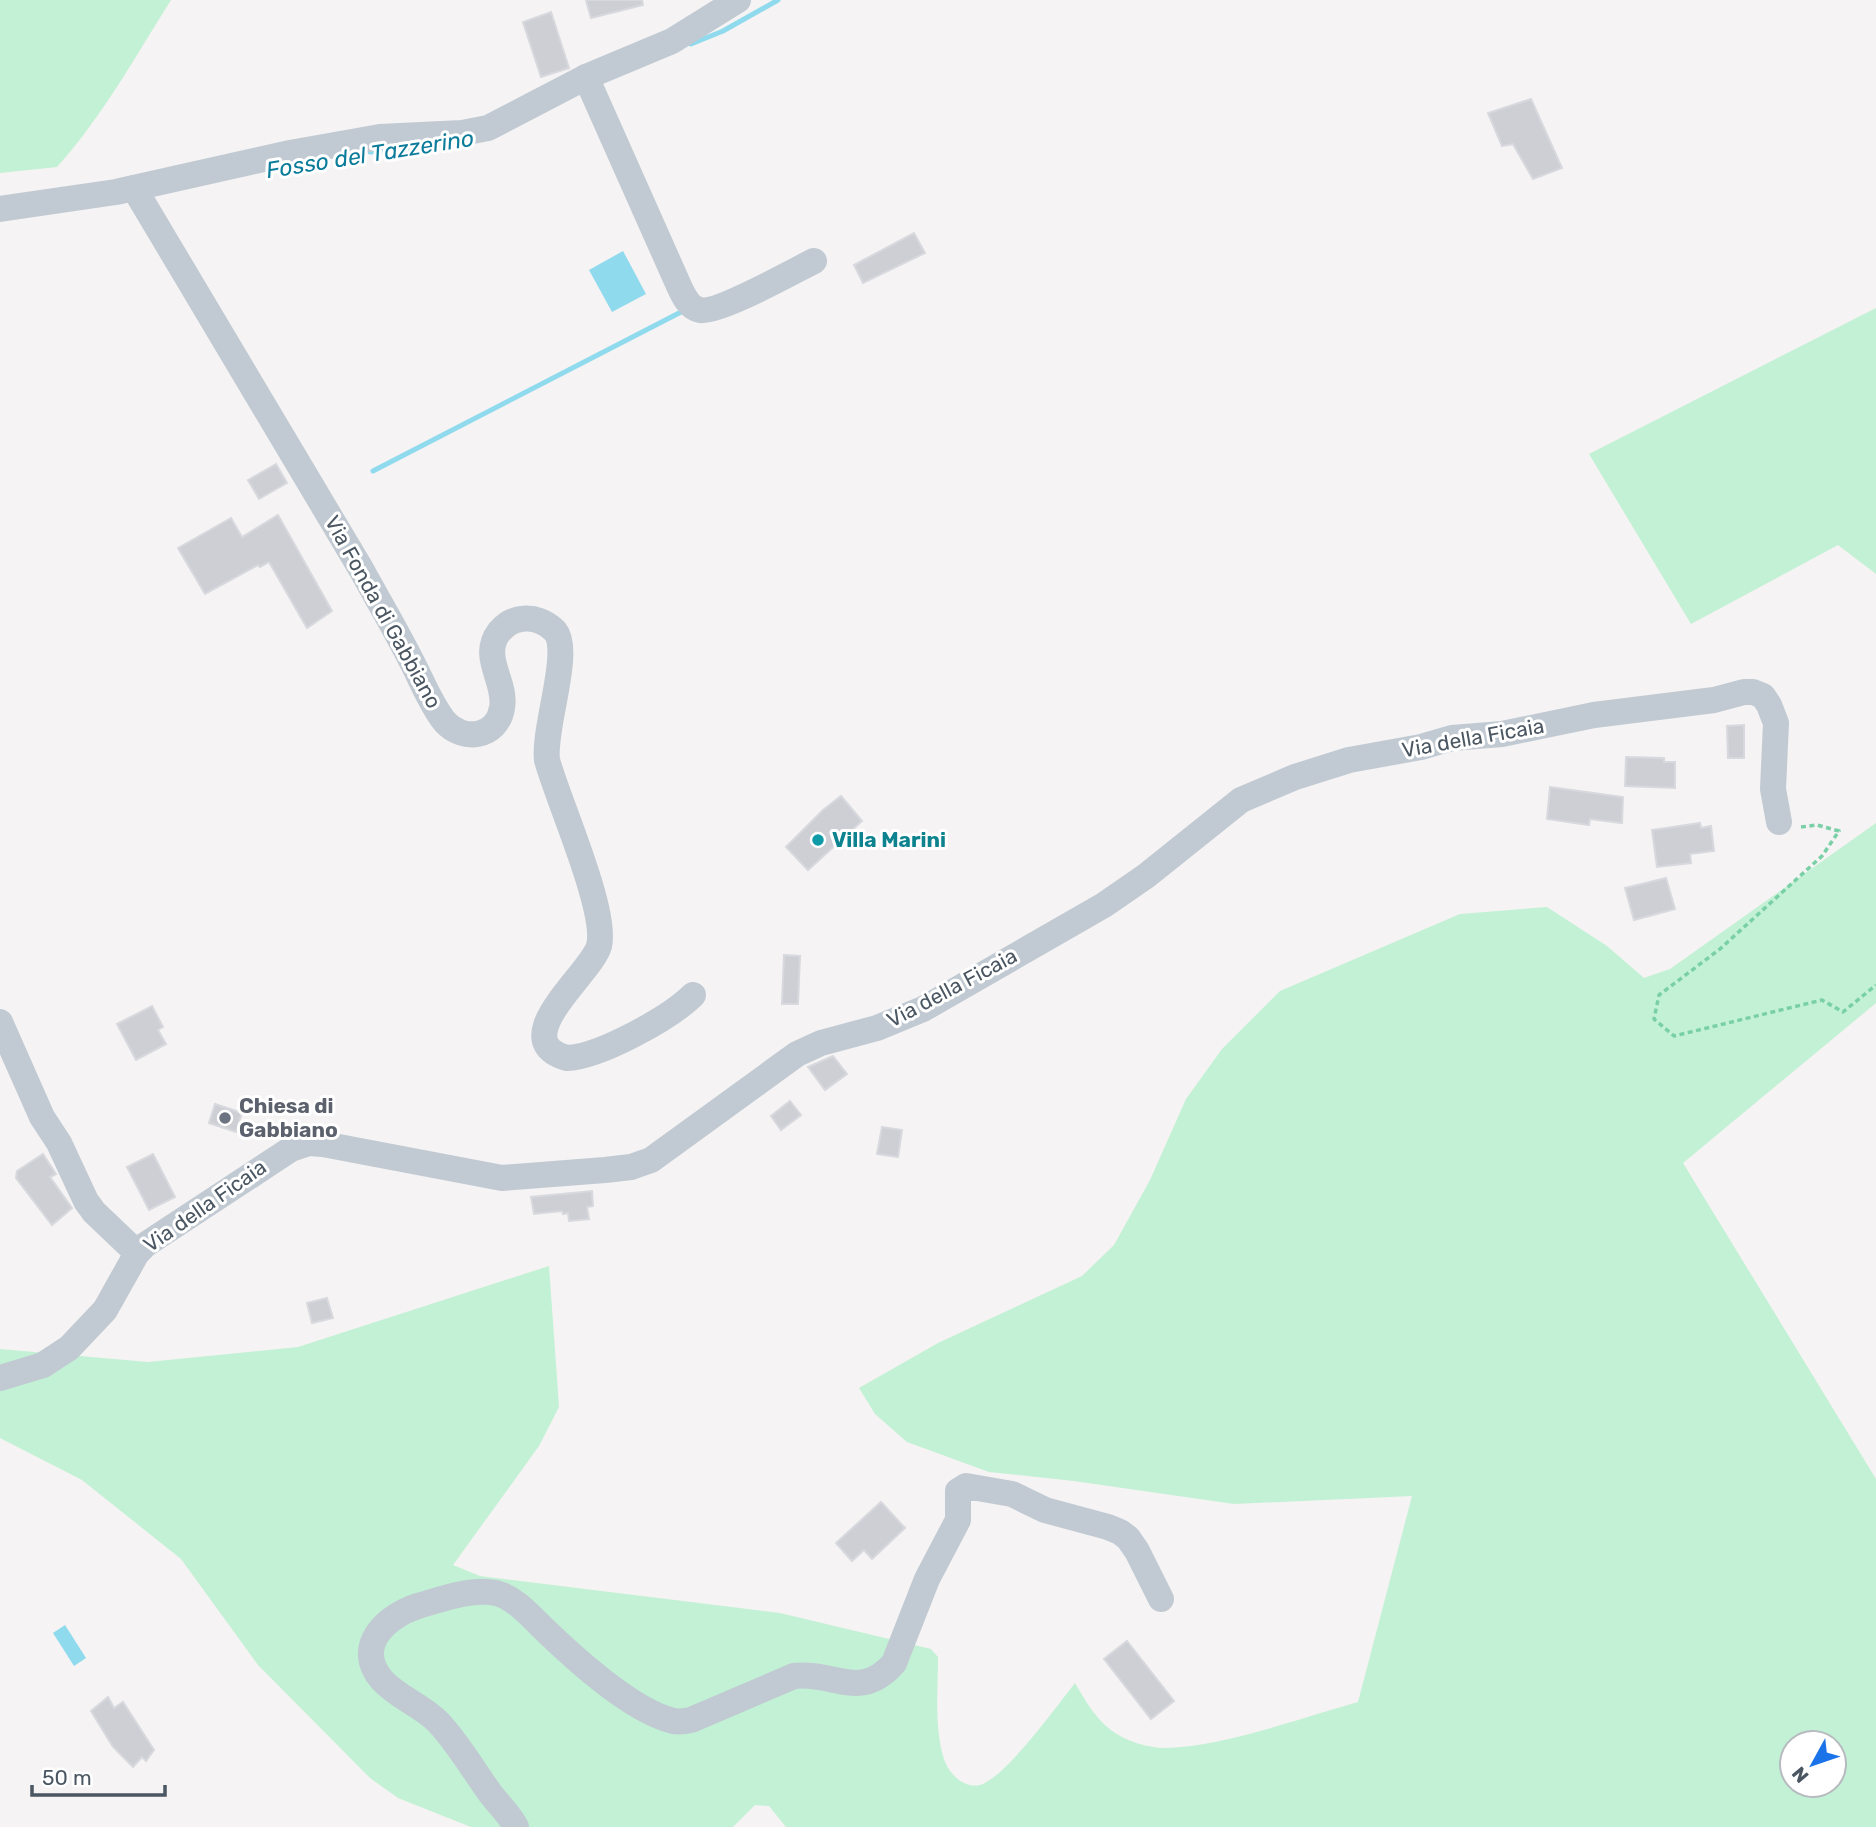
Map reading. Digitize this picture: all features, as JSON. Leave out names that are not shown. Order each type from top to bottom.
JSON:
[{"type":"street","points":[[0,209],[134,188],[290,153],[367,140],[462,133],[488,128],[586,77],[672,41],[738,0]]},
{"type":"street","points":[[586,77],[679,286],[693,307],[701,311],[721,306],[814,261]]},
{"type":"street","name":"Via Fonda di Gabbiano","points":[[134,188],[263,402],[393,625],[438,711],[448,724],[460,733],[477,735],[498,718],[502,699],[493,665],[492,646],[500,630],[507,624],[524,618],[534,619],[549,626],[558,636],[562,652],[546,738],[547,760],[595,903],[600,937],[590,965],[551,1011],[546,1022],[546,1040],[551,1050],[567,1058],[595,1051],[661,1020],[692,995]]},
{"type":"street","name":"Via della Ficaia","points":[[0,1378],[43,1365],[69,1348],[105,1310],[137,1253],[156,1236],[290,1149],[309,1143],[323,1144],[502,1178],[631,1167],[651,1160],[797,1054],[821,1043],[877,1028],[923,1009],[1104,905],[1146,876],[1241,800],[1295,777],[1349,760],[1421,747],[1452,738],[1502,734],[1594,715],[1714,700],[1753,692],[1763,696],[1776,723],[1773,789],[1779,822]]},
{"type":"street","points":[[0,1022],[42,1116],[59,1143],[86,1201],[137,1253]]},
{"type":"street","points":[[516,1827],[438,1722],[396,1692],[375,1670],[370,1648],[375,1636],[393,1618],[412,1608],[460,1595],[498,1593],[513,1601],[585,1665],[645,1710],[671,1721],[691,1720],[794,1676],[804,1675],[847,1684],[861,1684],[873,1680],[894,1663],[928,1579],[958,1520],[958,1491],[966,1486],[1012,1494],[1045,1510],[1120,1532],[1137,1551],[1161,1599]]},
{"type":"path","points":[[1779,822],[1789,829],[1818,825],[1839,831],[1822,856],[1720,949],[1659,995],[1654,1019],[1674,1036],[1822,1000],[1843,1012],[1876,985]]},
{"type":"green space","points":[[0,0],[171,0],[103,107],[57,167],[0,173]]},
{"type":"green space","points":[[1876,308],[1876,574],[1838,545],[1691,624],[1589,454]]},
{"type":"green space","points":[[1876,823],[1876,1003],[1683,1163],[1876,1479],[1876,1827],[786,1827],[769,1806],[755,1805],[733,1827],[471,1827],[398,1798],[370,1778],[258,1665],[181,1559],[82,1480],[0,1438],[0,1349],[148,1362],[298,1347],[549,1266],[559,1407],[539,1446],[453,1565],[480,1576],[780,1613],[931,1649],[938,1657],[938,1722],[944,1759],[949,1770],[968,1785],[980,1785],[1003,1769],[1075,1683],[1105,1725],[1130,1741],[1144,1745],[1159,1748],[1189,1746],[1263,1730],[1358,1702],[1412,1496],[1234,1504],[989,1472],[907,1442],[875,1414],[859,1388],[938,1343],[1082,1276],[1114,1245],[1150,1180],[1186,1099],[1222,1049],[1280,991],[1460,914],[1547,907],[1607,946],[1644,978],[1670,969]]},
{"type":"water","points":[[623,251],[646,294],[612,312],[589,270]]},
{"type":"water","points":[[65,1625],[86,1658],[74,1666],[53,1633]]},
{"type":"building","points":[[586,0],[642,0],[643,5],[591,18]]},
{"type":"building","points":[[551,12],[569,68],[541,77],[523,22]]},
{"type":"building","points":[[1531,99],[1562,168],[1533,179],[1513,144],[1502,146],[1488,113]]},
{"type":"building","points":[[914,233],[925,253],[863,283],[854,265]]},
{"type":"building","points":[[276,464],[287,483],[259,499],[248,480]]},
{"type":"building","points":[[278,515],[332,611],[307,628],[269,562],[260,567],[258,565],[205,594],[178,548],[231,518],[242,537]]},
{"type":"building","points":[[1744,725],[1744,758],[1728,758],[1727,726]]},
{"type":"building","points":[[1626,757],[1664,758],[1664,762],[1675,762],[1675,788],[1625,786]]},
{"type":"building","points":[[1550,787],[1623,797],[1622,823],[1590,819],[1589,825],[1547,819]]},
{"type":"building","name":"Villa Marini","points":[[841,796],[862,821],[808,870],[786,847]]},
{"type":"building","points":[[1700,823],[1701,828],[1711,826],[1714,851],[1690,854],[1691,863],[1657,867],[1652,830]]},
{"type":"building","points":[[1666,878],[1675,909],[1634,920],[1625,888]]},
{"type":"building","points":[[784,955],[800,956],[798,1004],[782,1004]]},
{"type":"building","points":[[152,1006],[163,1027],[158,1030],[166,1044],[136,1060],[117,1024]]},
{"type":"building","points":[[833,1056],[847,1074],[825,1090],[808,1067]]},
{"type":"building","points":[[790,1101],[801,1115],[781,1130],[771,1116]]},
{"type":"building","name":"Chiesa di Gabbiano","points":[[215,1104],[242,1113],[236,1132],[209,1123]]},
{"type":"building","points":[[882,1127],[902,1130],[898,1157],[877,1154]]},
{"type":"building","points":[[43,1154],[56,1174],[50,1177],[72,1208],[52,1225],[16,1178],[17,1171]]},
{"type":"building","points":[[153,1154],[175,1197],[149,1210],[127,1167]]},
{"type":"building","points":[[592,1191],[593,1206],[587,1207],[589,1219],[569,1221],[568,1213],[563,1214],[562,1211],[534,1214],[531,1197]]},
{"type":"building","points":[[327,1298],[333,1318],[312,1323],[307,1303]]},
{"type":"building","points":[[881,1502],[905,1528],[872,1559],[864,1550],[852,1561],[836,1543]]},
{"type":"building","points":[[1127,1641],[1174,1701],[1151,1719],[1104,1659]]},
{"type":"building","points":[[108,1697],[114,1708],[123,1702],[154,1750],[146,1761],[142,1757],[133,1767],[113,1747],[91,1711]]},
{"type":"waterway","points":[[691,44],[723,31],[778,0]]},
{"type":"waterway","name":"Fosso del Tazzerino","points":[[370,152],[420,148]]},
{"type":"waterway","points":[[373,471],[681,312]]},
{"type":"place","name":"Villa Marini","points":[[818,840]]},
{"type":"place","name":"Chiesa di Gabbiano","points":[[225,1118]]}]
